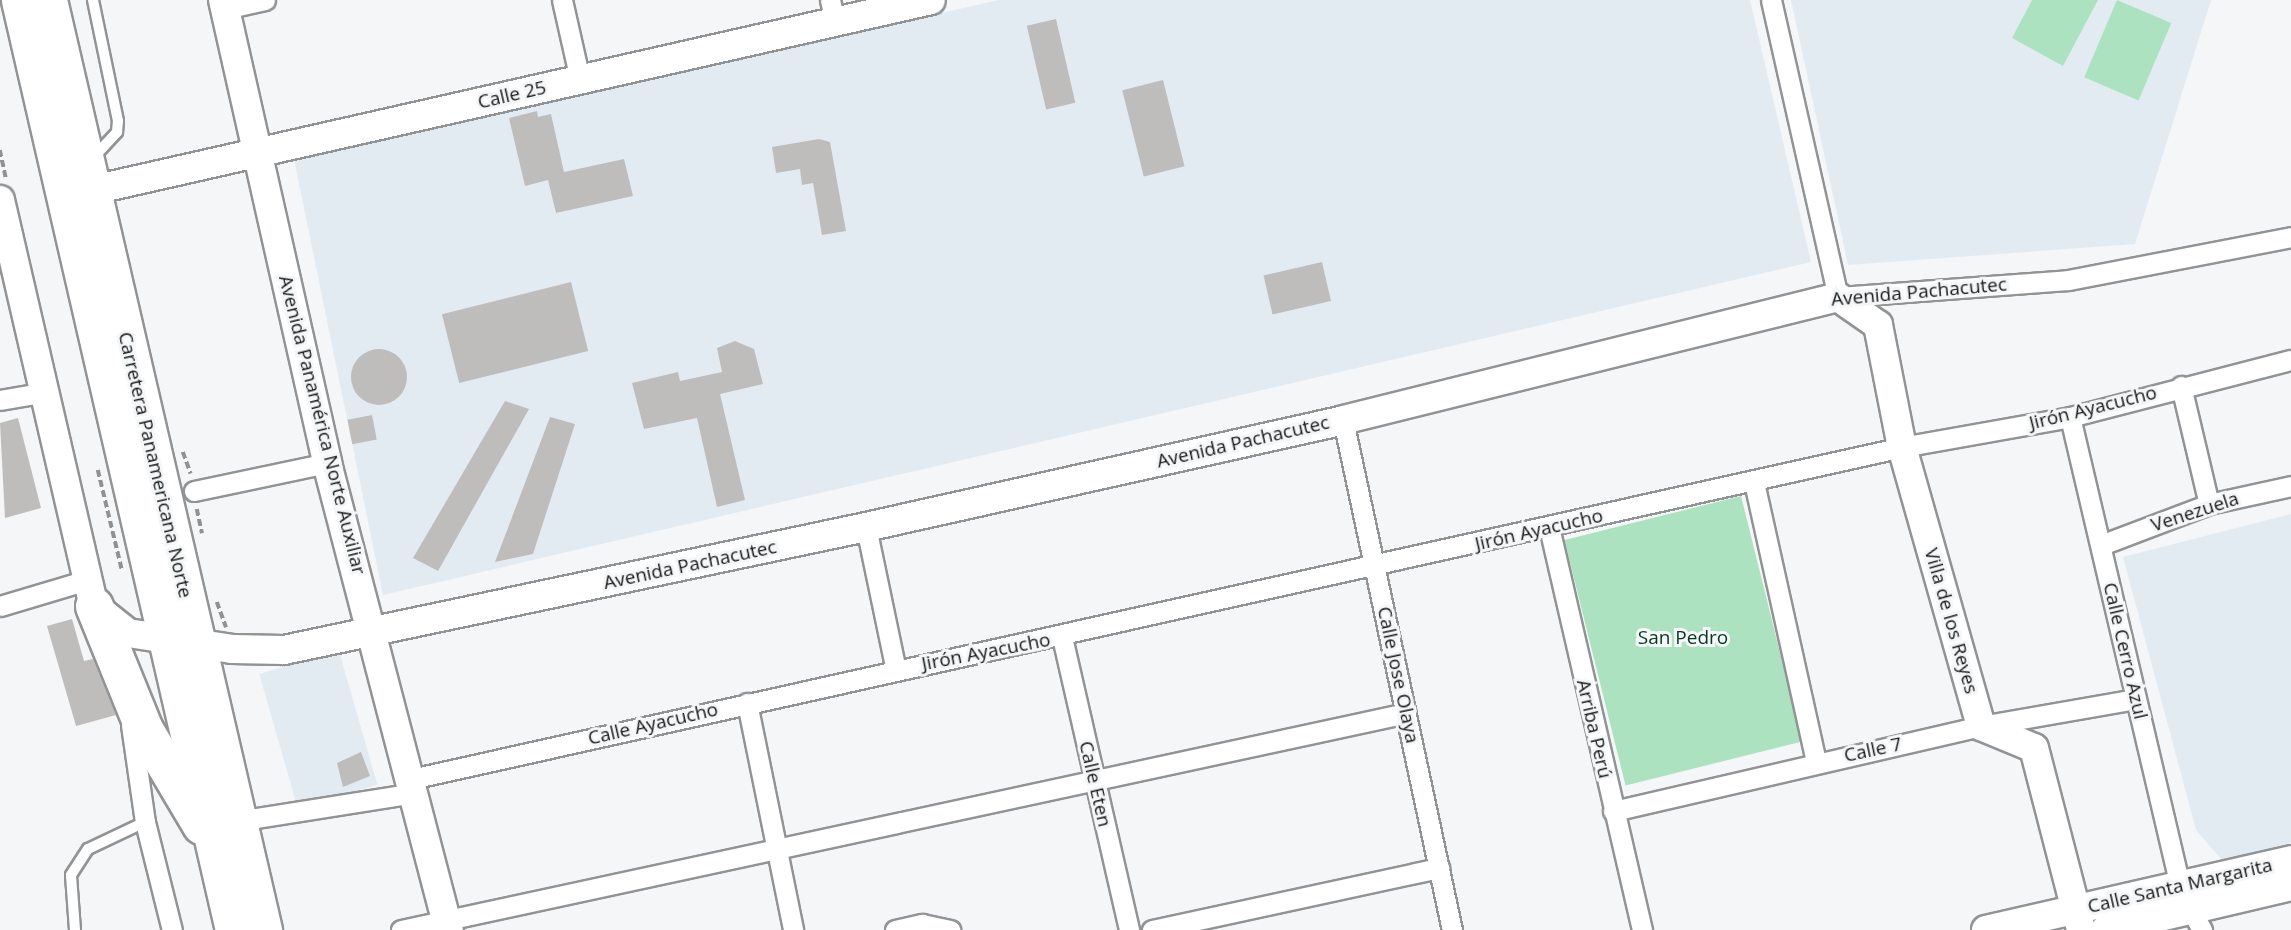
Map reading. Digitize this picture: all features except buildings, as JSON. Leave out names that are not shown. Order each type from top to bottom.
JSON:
[{"type":"highway","name":"Carretera Panamericana Norte","points":[[20,0],[183,644],[227,834],[263,930]]},
{"type":"highway","name":"Carretera Panamericana Norte","points":[[48,0],[90,177],[183,644]]},
{"type":"highway","points":[[89,594],[144,729],[227,834]]},
{"type":"highway","name":"Carretera Panamericana Norte","points":[[227,834],[234,930]]},
{"type":"main road","name":"Calle 25","points":[[90,177],[259,153],[580,80],[833,11],[931,0]]},
{"type":"main road","name":"Avenida Panamérica Norte Auxiliar","points":[[224,5],[327,463],[374,633],[448,925]]},
{"type":"main road","points":[[2,215],[40,393],[89,594]]},
{"type":"main road","name":"Avenida Pachacutec","points":[[89,594],[128,634],[183,644],[284,650],[866,527],[1343,420],[1838,297]]},
{"type":"main road","name":"Villa de los Reyes","points":[[1838,297],[1878,325],[1902,447],[1981,726]]},
{"type":"main road","points":[[1981,726],[2034,748],[2079,920]]},
{"type":"main road","name":"Calle Santa Margarita","points":[[1986,930],[2191,908],[2291,860]]},
{"type":"main road","name":"Calle Santa Margarita","points":[[2105,930],[2291,886]]},
{"type":"street","points":[[224,5],[265,0]]},
{"type":"street","points":[[562,0],[580,80]]},
{"type":"street","points":[[1771,0],[1838,297]]},
{"type":"street","name":"Avenida Pachacutec","points":[[1838,297],[2068,280],[2291,237]]},
{"type":"street","name":"Jirón Ayacucho","points":[[896,670],[1062,637],[1902,447],[2070,417],[2181,386],[2291,360]]},
{"type":"street","points":[[2181,386],[2209,504]]},
{"type":"street","points":[[0,400],[40,393]]},
{"type":"street","name":"Calle Cerro Azul","points":[[2070,417],[2136,699],[2191,908]]},
{"type":"street","name":"Calle Jose Olaya","points":[[1343,420],[1452,930]]},
{"type":"street","points":[[194,491],[327,463]]},
{"type":"street","points":[[1754,482],[1816,762]]},
{"type":"street","name":"Venezuela","points":[[2101,545],[2209,504],[2291,486]]},
{"type":"street","points":[[866,527],[896,670]]},
{"type":"street","name":"Arriba Perú","points":[[1549,527],[1642,930]]},
{"type":"street","points":[[0,606],[89,594]]},
{"type":"street","name":"Calle Eten","points":[[1062,637],[1129,930]]},
{"type":"street","name":"Calle Ayacucho","points":[[227,834],[747,703],[896,670]]},
{"type":"street","points":[[126,686],[145,822],[172,930]]},
{"type":"street","name":"Calle 7","points":[[1613,811],[1981,726],[2136,699]]},
{"type":"street","points":[[747,703],[774,852],[793,930]]},
{"type":"street","points":[[401,930],[448,925],[1096,784],[1406,713]]},
{"type":"street","points":[[1152,930],[1439,868]]},
{"type":"street","points":[[895,930],[922,924],[950,930]]},
{"type":"lane","points":[[90,177],[117,132],[118,121],[93,0]]},
{"type":"lane","points":[[75,930],[67,887],[81,860],[89,849],[145,822]]},
{"type":"shaded area","points":[[999,0],[1750,0],[1811,262],[383,595],[294,159]]},
{"type":"shaded area","points":[[1791,0],[2211,0],[2135,244],[1848,265]]},
{"type":"shaded area","points":[[2291,514],[2291,843],[2222,860],[2196,830],[2123,557]]},
{"type":"shaded area","points":[[339,651],[377,785],[298,807],[259,674]]},
{"type":"green space","points":[[2032,0],[2098,0],[2063,66],[2012,38]]},
{"type":"green space","points":[[2117,0],[2171,23],[2138,100],[2084,77]]},
{"type":"green space","name":"San Pedro","points":[[1741,496],[1802,741],[1626,786],[1564,540]]}]
